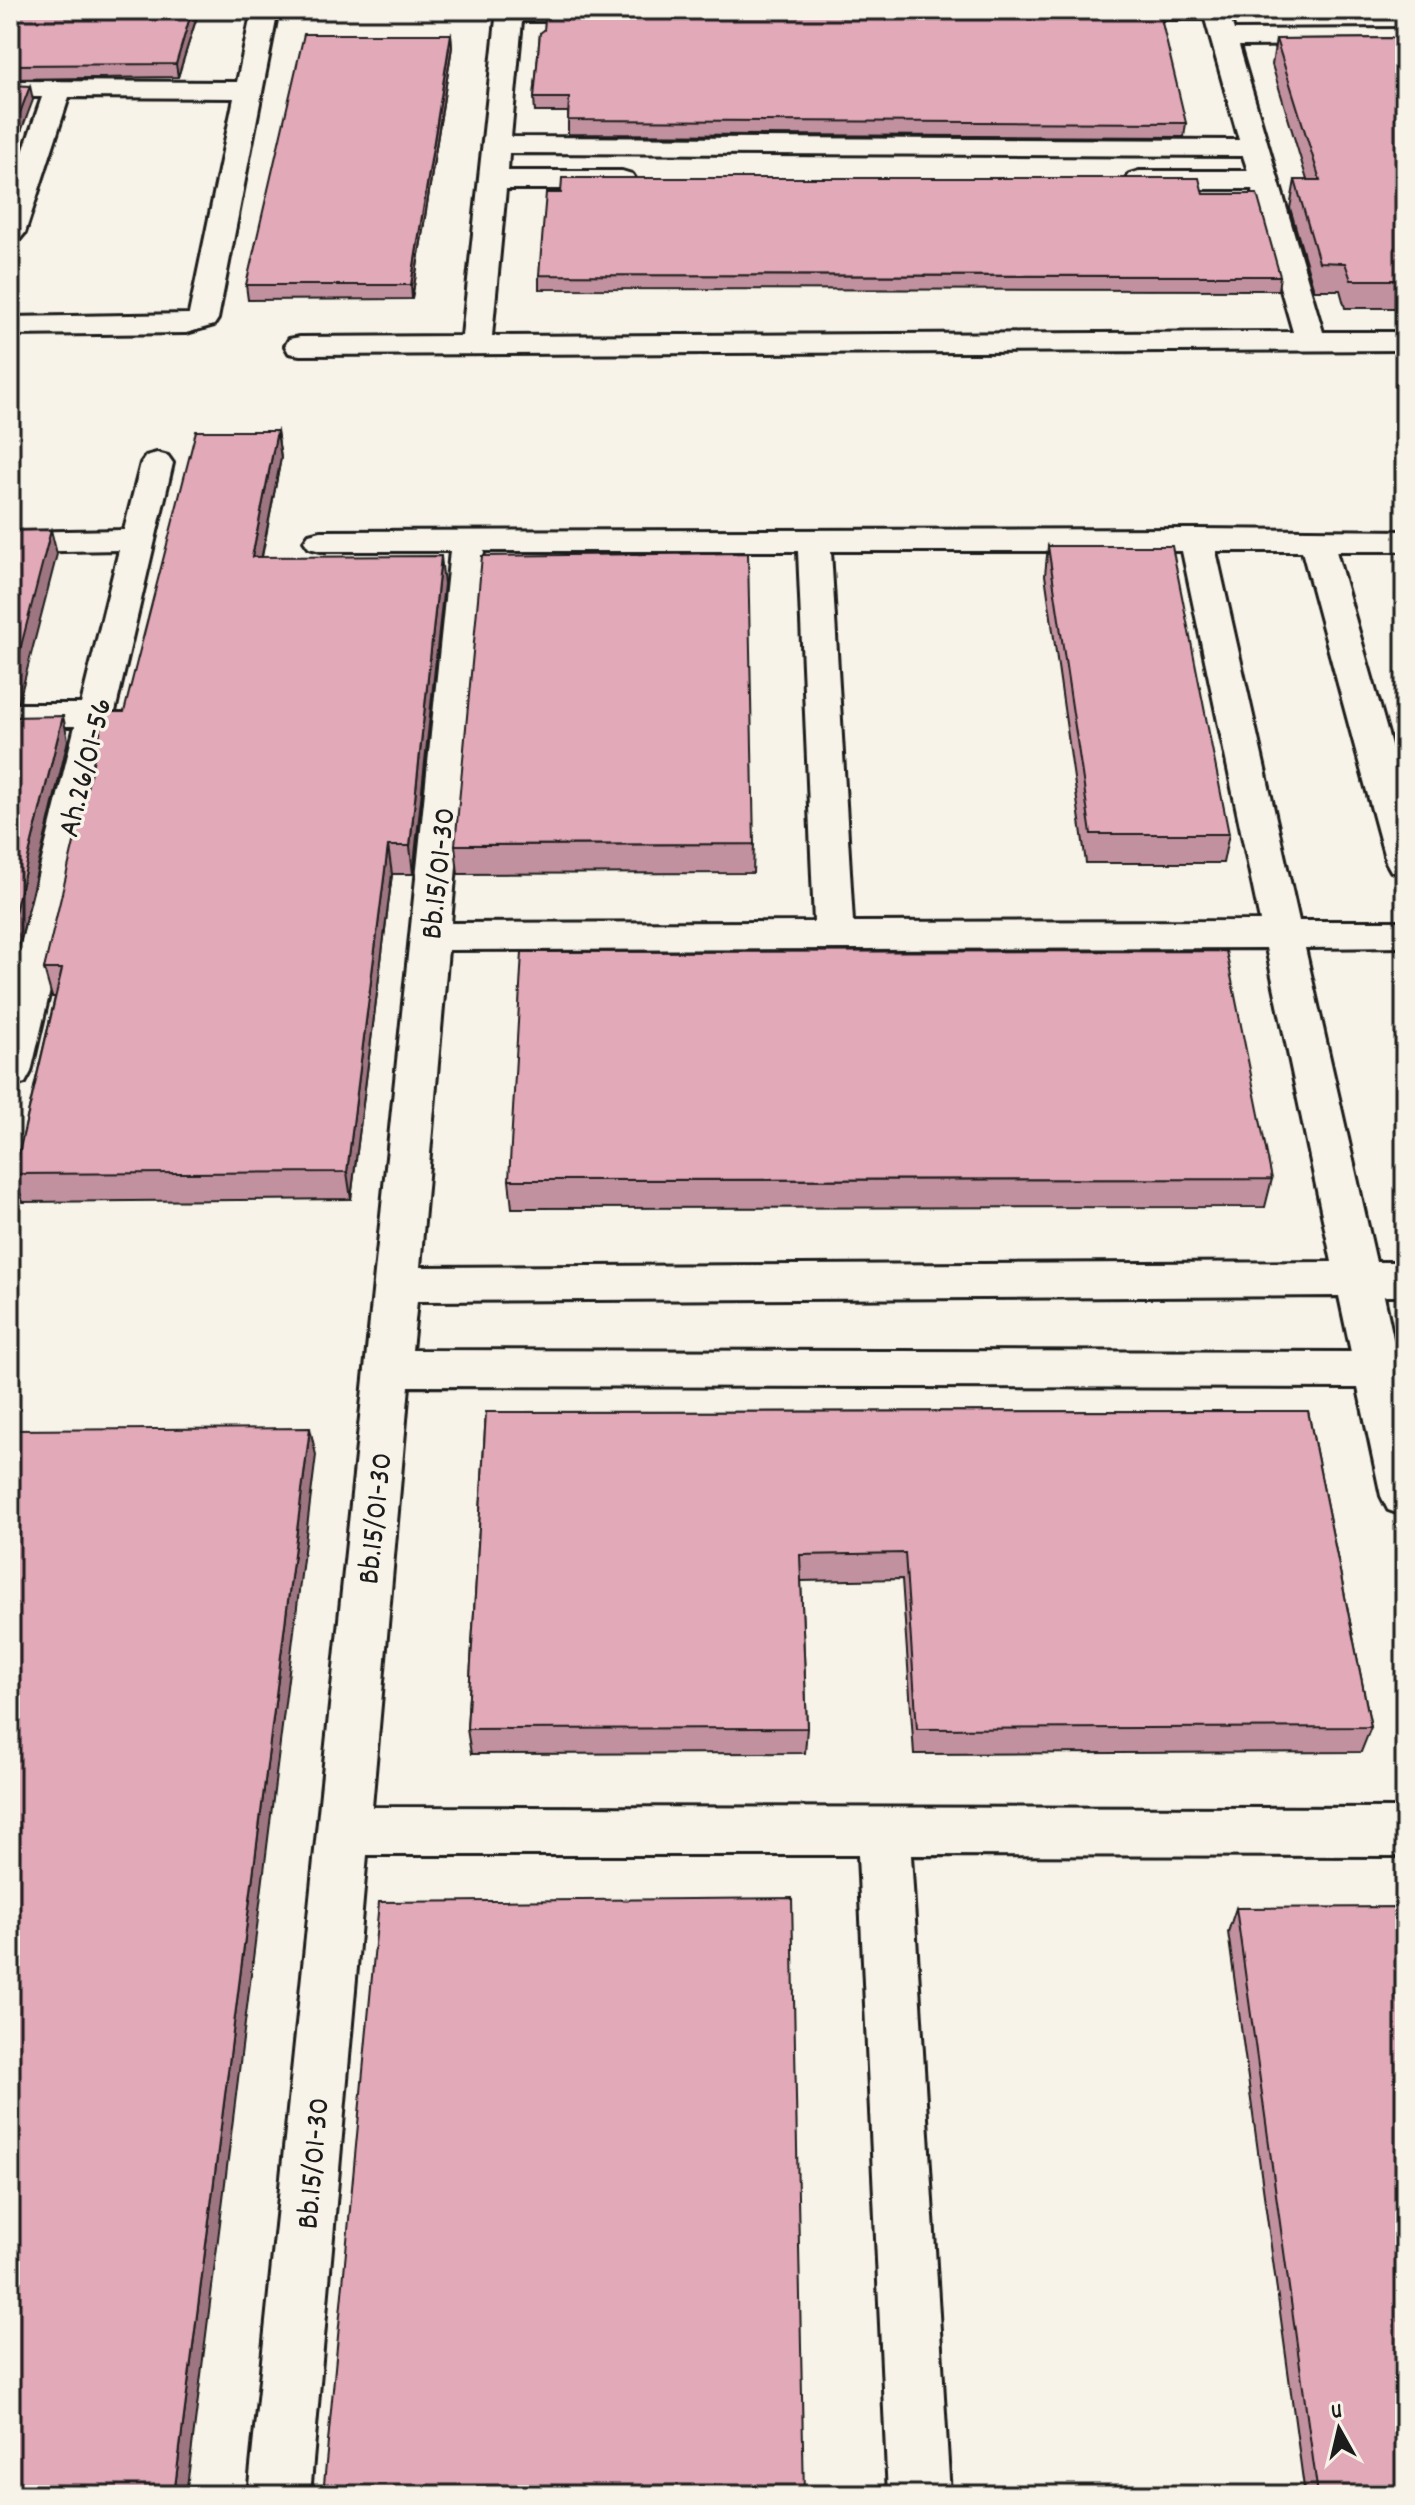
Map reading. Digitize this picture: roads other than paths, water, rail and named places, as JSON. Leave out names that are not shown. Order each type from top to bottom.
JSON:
[{"type":"street","points":[[10,326],[186,324],[203,319],[265,10]]},
{"type":"street","points":[[476,345],[510,11],[636,13]]},
{"type":"street","points":[[1074,11],[1405,37]]},
{"type":"street","points":[[1218,20],[1311,342]]},
{"type":"street","points":[[10,89],[249,90]]},
{"type":"street","points":[[10,233],[58,89]]},
{"type":"street","points":[[497,145],[1254,148]]},
{"type":"street","points":[[493,180],[650,180]]},
{"type":"street","points":[[1107,180],[1264,180]]},
{"type":"street","points":[[300,346],[1405,341]]},
{"type":"street","name":"Ah.26/01-56","points":[[12,1053],[157,463]]},
{"type":"street","points":[[1196,539],[1357,1278],[1391,1369],[1405,1496]]},
{"type":"street","points":[[10,542],[138,540]]},
{"type":"street","points":[[1316,540],[1405,862]]},
{"type":"street","points":[[321,541],[1405,541]]},
{"type":"street","name":"Bb.15/01-30","points":[[279,2495],[468,541]]},
{"type":"street","points":[[814,541],[834,936]]},
{"type":"street","points":[[10,715],[96,715]]},
{"type":"street","points":[[429,937],[1405,934]]},
{"type":"street","points":[[396,1284],[1405,1279]]},
{"type":"street","points":[[388,1368],[1391,1369]]},
{"type":"street","points":[[343,1831],[1405,1832]]},
{"type":"street","points":[[883,1833],[919,2495]]}]
